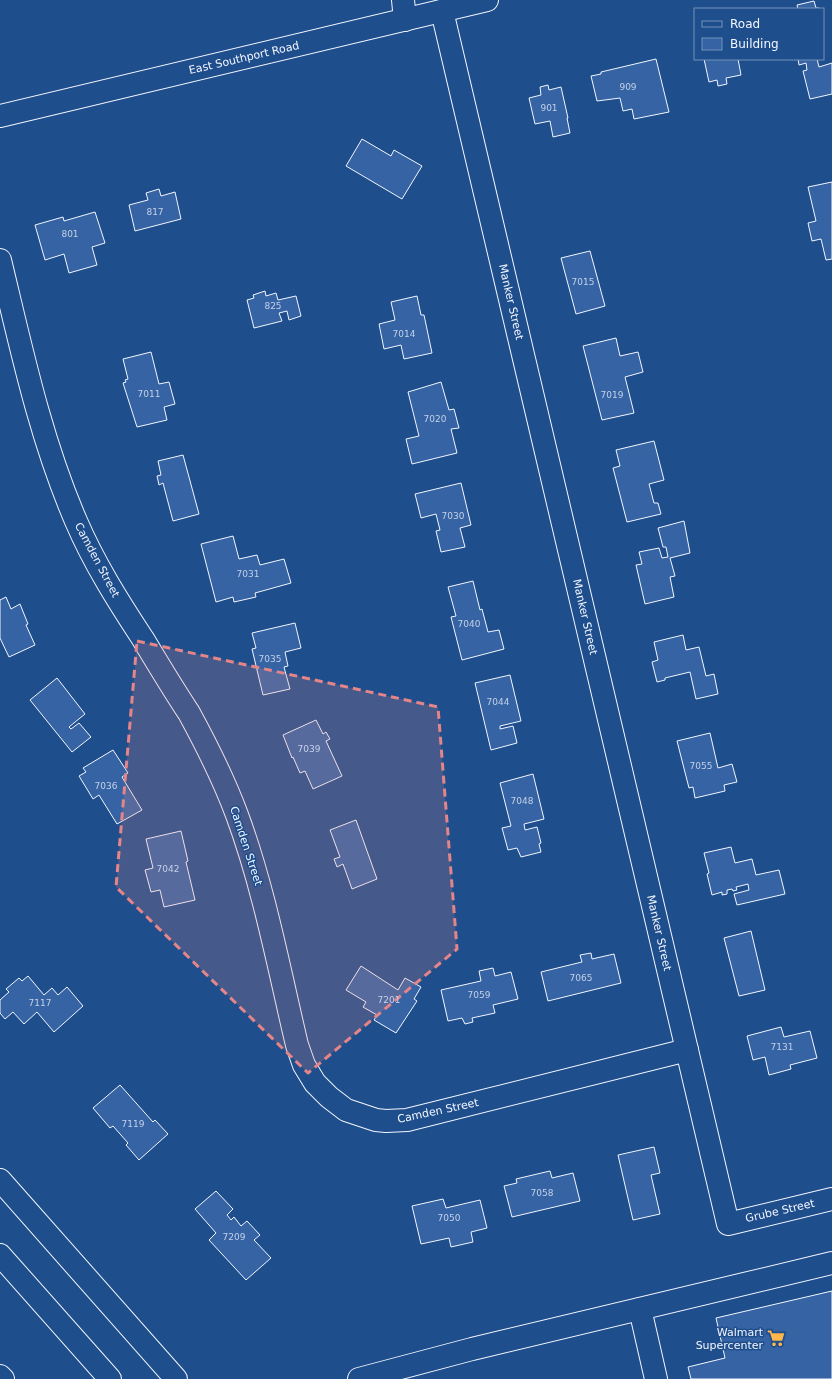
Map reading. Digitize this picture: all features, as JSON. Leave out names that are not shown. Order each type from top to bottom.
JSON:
[{"type":"street","name":"East Southport Road","points":[[0,116],[404,10],[451,6],[487,0]]},
{"type":"street","name":"Manker Street","points":[[451,6],[687,1050],[728,1224]]},
{"type":"street","name":"Camden Street","points":[[0,260],[26,370],[51,454],[68,503],[89,549],[110,587],[199,731],[228,794],[252,861],[296,1045],[304,1065],[315,1083],[329,1097],[346,1110],[376,1120],[407,1120],[687,1050]]},
{"type":"street","points":[[0,1180],[176,1379]]},
{"type":"street","name":"Grube Street","points":[[728,1224],[832,1199]]},
{"type":"street","points":[[2,1260],[110,1379]]},
{"type":"street","points":[[359,1379],[472,1349],[832,1263]]},
{"type":"street","points":[[640,1309],[656,1379]]},
{"type":"street","points":[[0,1376],[3,1379]]},
{"type":"highlighted area","points":[[137,641],[438,707],[457,949],[308,1073],[116,887]]},
{"type":"building","points":[[814,1],[816,8],[798,8],[797,5]]},
{"type":"building","points":[[656,59],[669,112],[634,119],[632,109],[623,111],[620,98],[597,101],[591,76],[601,74],[601,72]]},
{"type":"building","points":[[704,60],[738,60],[741,75],[726,78],[727,84],[718,86],[717,80],[709,82]]},
{"type":"building","points":[[798,60],[817,60],[819,67],[832,63],[832,94],[810,99],[803,71],[807,70],[806,63],[799,65]]},
{"type":"building","points":[[548,85],[549,90],[561,87],[570,133],[553,137],[550,121],[535,124],[529,98],[541,95],[540,87]]},
{"type":"building","points":[[362,139],[391,156],[394,150],[422,166],[402,199],[346,166]]},
{"type":"building","points":[[832,182],[832,259],[826,260],[821,239],[812,241],[808,223],[816,221],[808,187]]},
{"type":"building","points":[[159,189],[161,196],[175,192],[181,219],[135,231],[129,205],[148,200],[146,193]]},
{"type":"building","points":[[95,212],[105,243],[92,247],[97,265],[69,273],[64,254],[45,260],[35,225],[63,217],[64,221]]},
{"type":"building","points":[[590,251],[605,306],[576,314],[561,258]]},
{"type":"building","points":[[265,291],[266,296],[276,293],[278,300],[296,296],[301,316],[289,320],[287,311],[279,313],[282,321],[254,328],[247,300],[254,298],[253,295]]},
{"type":"building","points":[[417,296],[421,315],[424,315],[432,353],[404,359],[401,345],[384,349],[379,324],[395,320],[391,302]]},
{"type":"building","points":[[616,338],[620,356],[638,352],[643,372],[625,377],[634,413],[602,420],[583,346]]},
{"type":"building","points":[[151,352],[159,384],[169,382],[175,404],[164,407],[167,420],[137,427],[123,383],[128,379],[123,359]]},
{"type":"building","points":[[441,382],[449,410],[454,409],[459,428],[451,429],[457,453],[412,464],[406,439],[419,436],[408,392]]},
{"type":"building","points":[[654,441],[664,480],[649,484],[654,503],[658,503],[661,514],[627,522],[613,468],[620,466],[616,450]]},
{"type":"building","points":[[183,455],[199,514],[173,521],[163,483],[159,485],[157,476],[161,475],[158,461]]},
{"type":"building","points":[[461,483],[471,525],[460,528],[465,547],[441,552],[436,531],[440,530],[436,514],[421,518],[415,494]]},
{"type":"building","points":[[684,521],[690,553],[670,558],[675,576],[670,577],[674,597],[645,604],[636,565],[642,564],[639,552],[659,548],[662,558],[668,557],[666,547],[663,547],[658,528]]},
{"type":"building","points":[[233,536],[239,559],[257,555],[260,565],[284,559],[291,583],[255,593],[256,597],[234,602],[233,597],[216,602],[201,544]]},
{"type":"building","points":[[473,581],[480,610],[482,609],[488,632],[499,630],[504,649],[462,660],[451,617],[456,616],[448,587]]},
{"type":"building","points":[[6,597],[11,609],[20,604],[28,624],[26,625],[35,645],[9,657],[0,638],[0,600]]},
{"type":"building","points":[[295,623],[301,648],[285,652],[288,666],[284,667],[290,689],[263,695],[252,649],[256,648],[252,633]]},
{"type":"building","points":[[683,635],[686,650],[699,647],[706,676],[714,674],[718,694],[696,699],[690,672],[665,678],[665,680],[657,682],[652,662],[658,660],[654,642]]},
{"type":"building","points":[[510,675],[521,721],[500,726],[500,729],[513,726],[517,743],[491,750],[475,683]]},
{"type":"building","points":[[57,678],[85,714],[69,727],[71,729],[79,723],[91,737],[72,752],[30,700]]},
{"type":"building","points":[[316,720],[323,734],[326,732],[330,739],[326,741],[342,776],[313,789],[305,771],[300,773],[283,735]]},
{"type":"building","points":[[710,733],[718,768],[732,764],[737,782],[724,785],[725,791],[695,798],[693,787],[689,788],[677,741]]},
{"type":"building","points":[[113,750],[128,773],[122,777],[142,810],[117,824],[99,795],[93,799],[79,776],[86,772],[83,768]]},
{"type":"building","points":[[533,774],[544,819],[524,824],[525,830],[537,827],[541,843],[539,844],[541,852],[521,857],[517,848],[508,850],[502,828],[511,826],[500,783]]},
{"type":"building","points":[[356,820],[377,879],[352,889],[343,864],[337,867],[334,859],[340,857],[330,830]]},
{"type":"building","points":[[181,831],[188,861],[186,862],[195,900],[164,907],[160,890],[151,892],[145,870],[153,868],[146,839]]},
{"type":"building","points":[[731,847],[735,863],[752,859],[756,875],[779,870],[785,894],[737,905],[734,894],[749,890],[748,884],[736,887],[737,890],[727,890],[727,894],[722,895],[722,892],[712,895],[704,853]]},
{"type":"building","points":[[751,931],[765,990],[739,996],[724,938]]},
{"type":"building","points":[[591,953],[592,959],[614,954],[621,983],[548,1001],[541,972],[582,962],[580,955]]},
{"type":"building","points":[[361,966],[398,990],[405,978],[421,987],[414,999],[417,1001],[396,1033],[374,1020],[377,1015],[363,1007],[366,1002],[346,990]]},
{"type":"building","points":[[493,968],[495,976],[511,972],[518,999],[493,1005],[495,1013],[472,1018],[473,1022],[465,1024],[462,1018],[448,1021],[441,990],[481,981],[479,971]]},
{"type":"building","points":[[28,976],[44,995],[52,988],[58,995],[67,987],[83,1006],[54,1032],[37,1012],[24,1024],[13,1012],[5,1019],[0,1013],[0,1000],[9,992],[6,989],[19,978],[22,981]]},
{"type":"building","points":[[781,1027],[784,1037],[810,1031],[817,1058],[790,1065],[791,1069],[769,1075],[765,1057],[753,1060],[747,1036]]},
{"type":"building","points":[[120,1085],[153,1122],[155,1120],[168,1134],[139,1160],[126,1145],[128,1143],[113,1126],[110,1128],[93,1108]]},
{"type":"building","points":[[654,1147],[660,1173],[651,1175],[660,1214],[633,1220],[618,1155]]},
{"type":"building","points":[[550,1171],[552,1178],[573,1173],[580,1201],[512,1217],[504,1186],[517,1183],[516,1179]]},
{"type":"building","points":[[216,1191],[233,1209],[227,1215],[231,1220],[234,1217],[241,1226],[247,1221],[260,1235],[254,1240],[271,1258],[246,1280],[209,1240],[216,1233],[195,1209]]},
{"type":"building","points":[[443,1199],[446,1208],[480,1200],[487,1228],[471,1232],[473,1242],[451,1247],[449,1238],[421,1244],[412,1206]]},
{"type":"building","name":"Walmart Supercenter","points":[[832,1291],[832,1379],[691,1379],[688,1367],[725,1358],[716,1318]]},
{"type":"place","name":"Walmart Supercenter","points":[[776,1338]]}]
